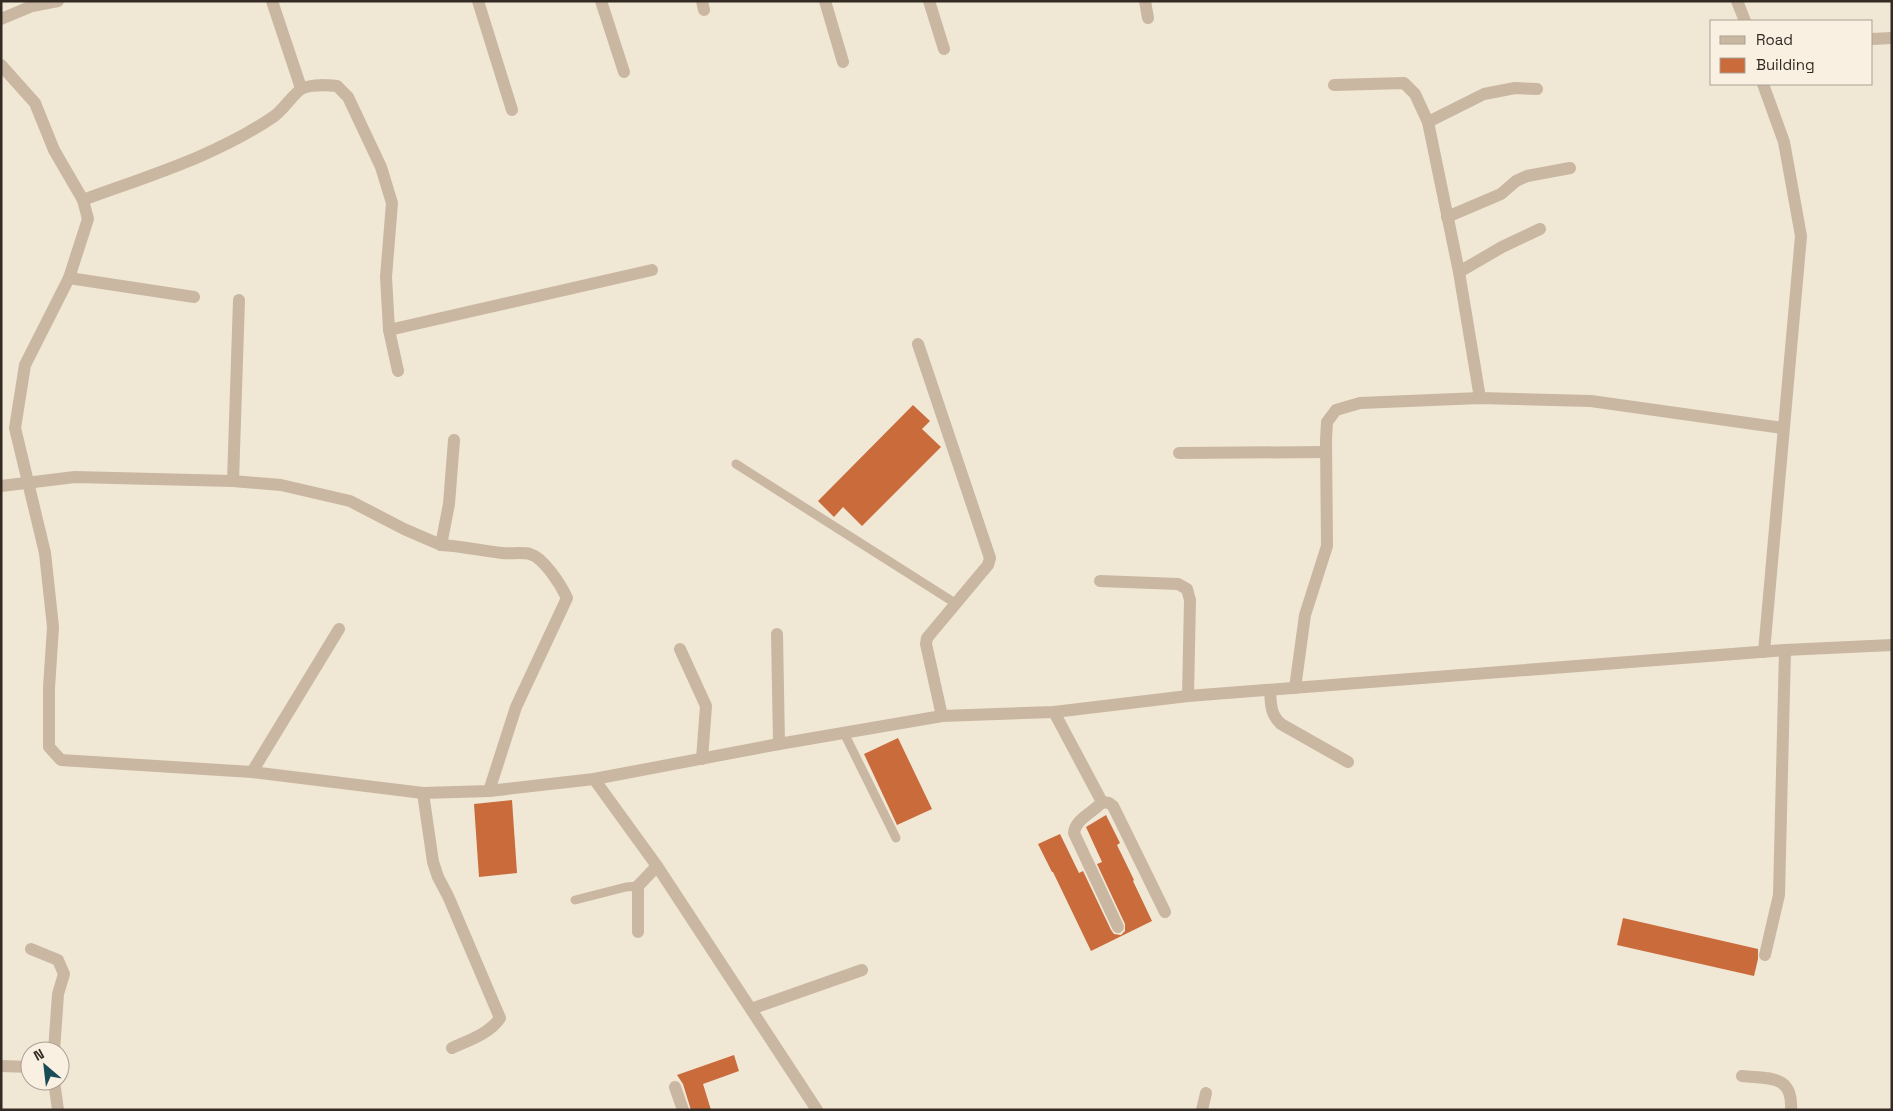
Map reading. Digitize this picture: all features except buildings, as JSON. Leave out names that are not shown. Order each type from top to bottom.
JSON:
[{"type":"street","points":[[1,19],[32,6],[58,1]]},
{"type":"street","points":[[272,1],[302,88]]},
{"type":"street","points":[[478,1],[512,110]]},
{"type":"street","points":[[601,1],[624,72]]},
{"type":"street","points":[[824,1],[843,62]]},
{"type":"street","points":[[929,1],[944,49]]},
{"type":"street","points":[[1145,1],[1148,18]]},
{"type":"street","points":[[1737,1],[1745,20]]},
{"type":"street","points":[[1873,39],[1892,38]]},
{"type":"street","points":[[1,65],[35,103],[54,150],[83,200],[88,219],[70,278],[25,365],[15,428],[45,553],[53,627],[49,688],[49,747],[61,760],[252,772],[423,793],[489,791],[594,779],[844,732],[942,716],[1054,712],[1188,696],[1785,650],[1892,645]]},
{"type":"street","points":[[1334,85],[1404,83],[1415,94],[1428,122],[1459,272],[1480,398]]},
{"type":"street","points":[[83,200],[218,150],[282,112],[302,88],[317,85],[337,86],[348,98],[381,167],[392,203],[386,277],[389,330],[398,371]]},
{"type":"street","points":[[1763,85],[1784,142],[1801,236],[1764,652]]},
{"type":"street","points":[[1428,122],[1484,94],[1515,88],[1537,89]]},
{"type":"street","points":[[1447,217],[1501,194],[1516,180],[1527,176],[1570,168]]},
{"type":"street","points":[[1459,272],[1502,247],[1540,229]]},
{"type":"street","points":[[389,330],[652,270]]},
{"type":"street","points":[[70,278],[194,297]]},
{"type":"street","points":[[233,481],[239,300]]},
{"type":"street","points":[[918,344],[990,558],[988,565],[927,638],[926,644],[942,716]]},
{"type":"street","points":[[1295,688],[1305,615],[1327,546],[1327,422],[1336,410],[1360,403],[1480,398],[1591,401],[1784,428]]},
{"type":"street","points":[[441,545],[449,504],[454,440]]},
{"type":"street","points":[[1179,453],[1326,452]]},
{"type":"street","points":[[1,486],[75,477],[233,481],[280,485],[350,501],[404,530],[441,545],[501,553],[531,554],[560,583],[567,598],[516,707],[489,791]]},
{"type":"street","points":[[1100,581],[1178,584],[1187,589],[1190,600],[1188,696]]},
{"type":"street","points":[[252,772],[339,629]]},
{"type":"street","points":[[777,634],[779,744]]},
{"type":"street","points":[[680,649],[706,706],[702,759]]},
{"type":"street","points":[[1765,955],[1779,895],[1785,650]]},
{"type":"street","points":[[1270,690],[1272,712],[1275,719],[1348,762]]},
{"type":"street","points":[[1054,712],[1102,802]]},
{"type":"street","points":[[594,779],[657,866],[817,1110]]},
{"type":"street","points":[[423,793],[433,862],[438,878],[448,896],[500,1018],[481,1035],[452,1048]]},
{"type":"street","points":[[1118,927],[1074,833],[1078,823],[1102,802],[1113,806],[1165,912]]},
{"type":"street","points":[[638,932],[638,886],[657,866]]},
{"type":"street","points":[[31,950],[58,960],[64,974],[58,994],[55,1041]]},
{"type":"street","points":[[751,1009],[862,970]]},
{"type":"street","points":[[1,1066],[20,1067]]},
{"type":"street","points":[[1742,1076],[1777,1080],[1788,1087],[1792,1100],[1791,1110]]},
{"type":"street","points":[[675,1087],[682,1110]]},
{"type":"street","points":[[55,1091],[58,1110]]},
{"type":"street","points":[[1202,1110],[1206,1093]]},
{"type":"lane","points":[[736,464],[955,603]]},
{"type":"lane","points":[[844,732],[896,838]]},
{"type":"lane","points":[[575,900],[638,886]]}]
